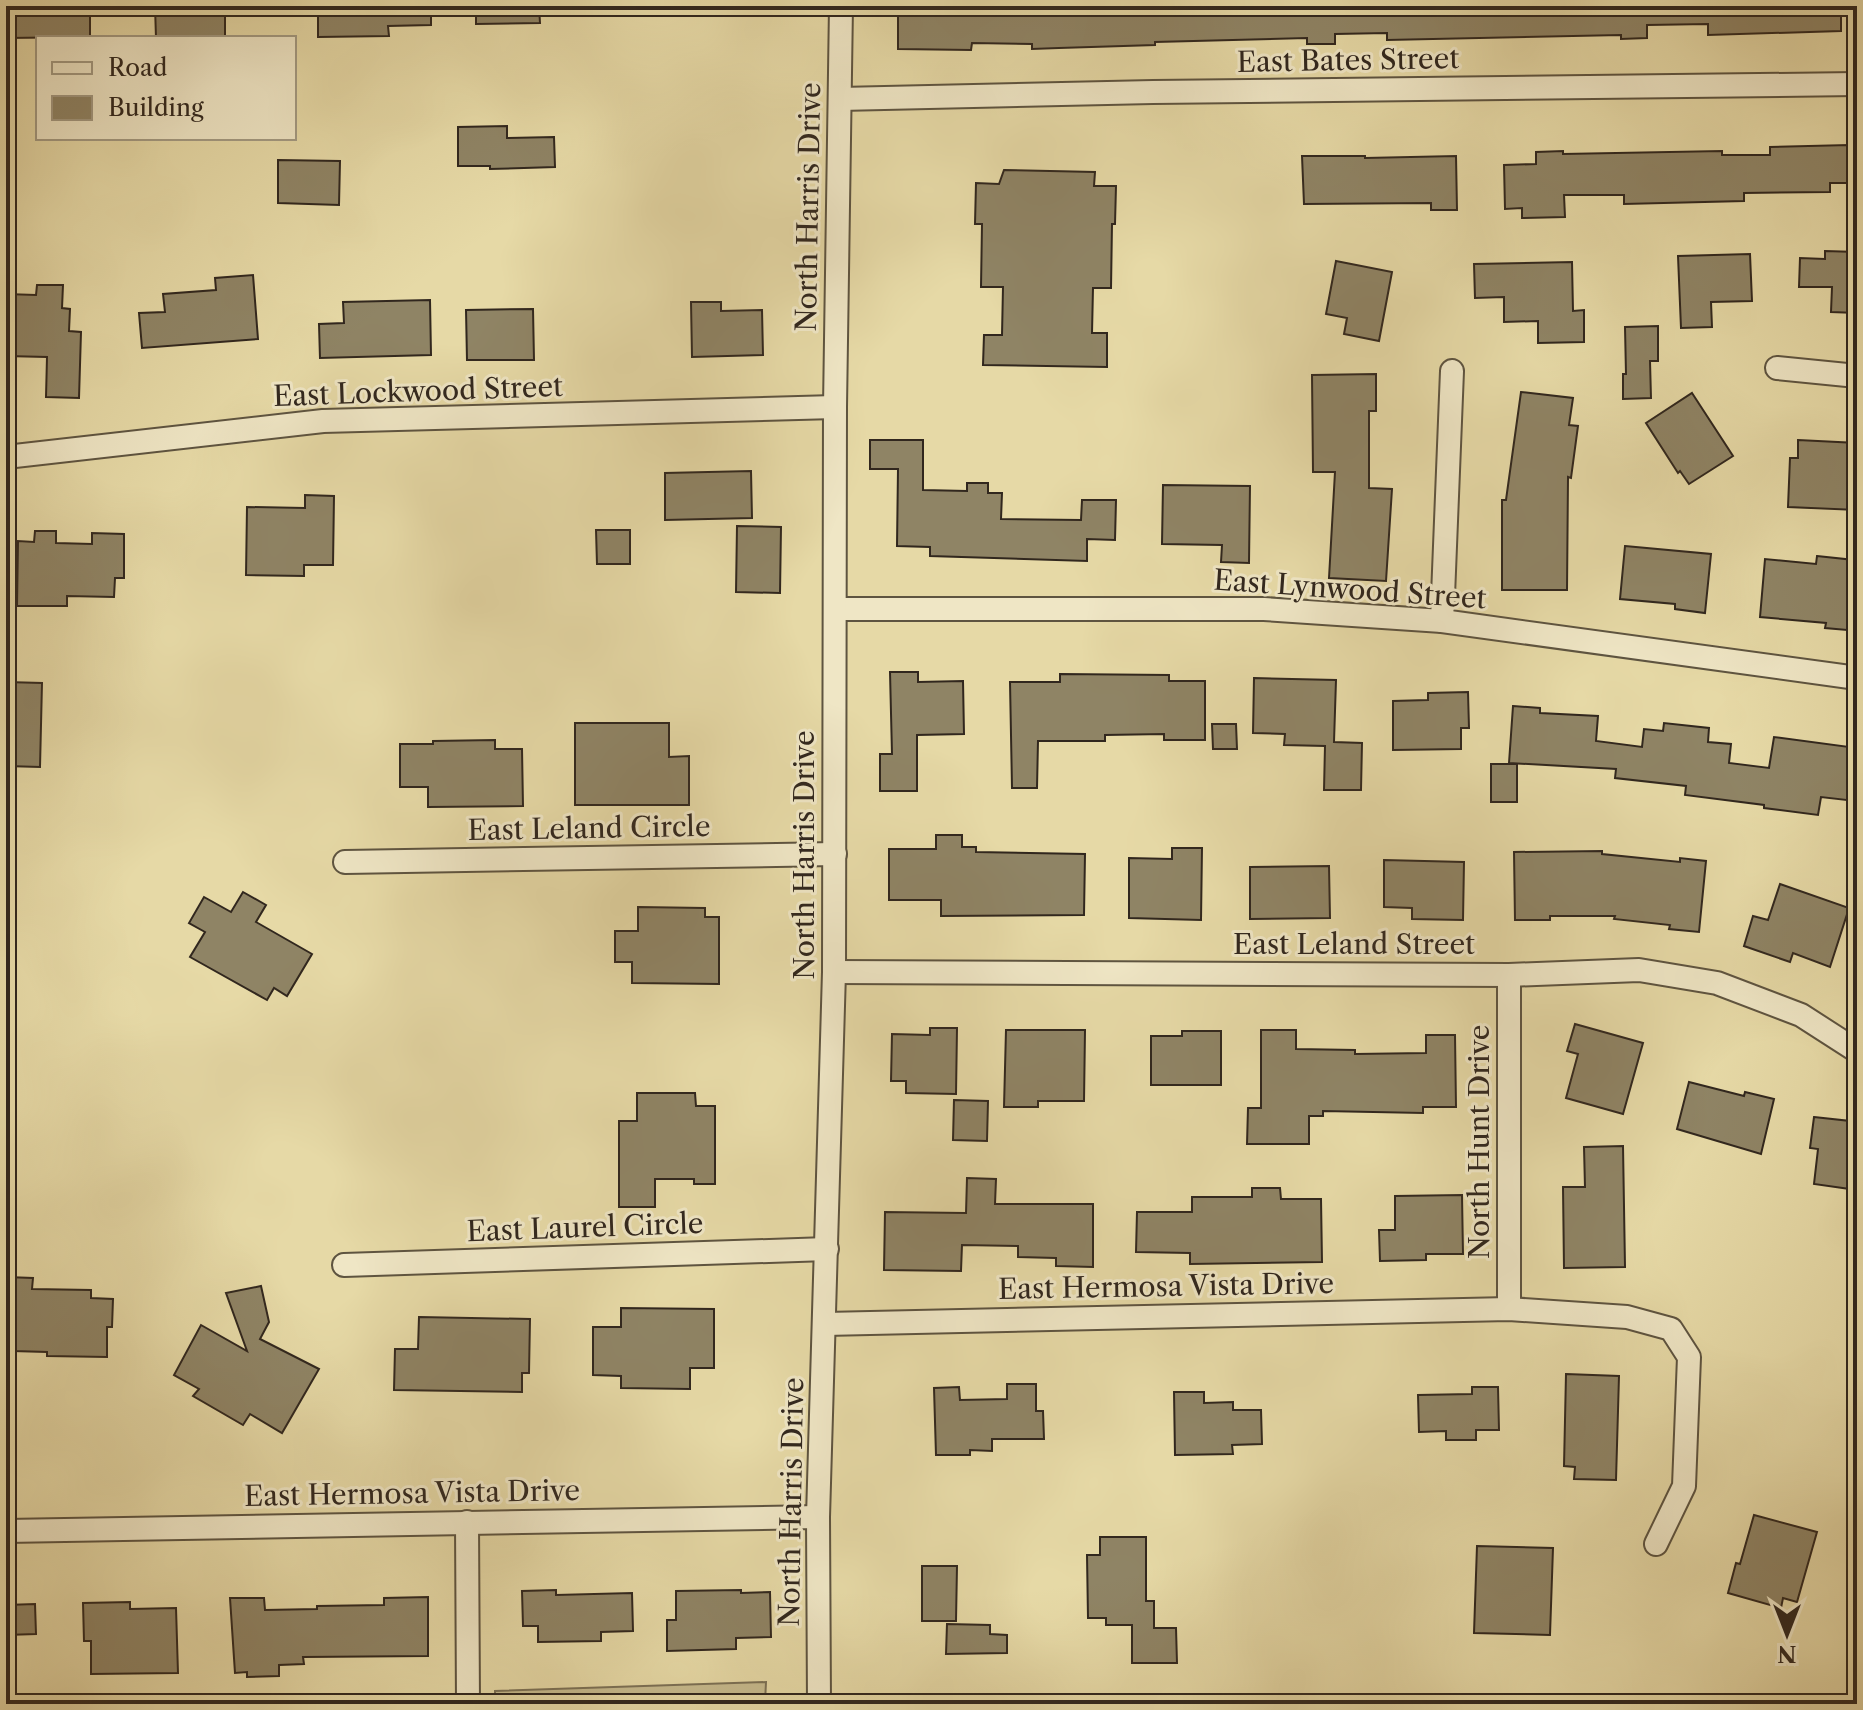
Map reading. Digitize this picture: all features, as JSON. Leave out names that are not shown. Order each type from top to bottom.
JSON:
[{"type":"street","name":"North Harris Drive","points":[[819,1704],[818,1517],[834,972],[835,407],[841,6]]},
{"type":"street","name":"East Bates Street","points":[[840,99],[1857,84]]},
{"type":"street","points":[[1777,368],[1857,376]]},
{"type":"street","points":[[1442,621],[1452,371]]},
{"type":"street","name":"East Lockwood Street","points":[[6,457],[323,421],[835,407]]},
{"type":"street","name":"East Lynwood Street","points":[[835,609],[1264,609],[1442,621],[1857,678]]},
{"type":"street","name":"East Leland Circle","points":[[345,862],[835,854]]},
{"type":"street","name":"East Leland Street","points":[[834,972],[1509,975],[1639,970],[1717,983],[1801,1015],[1857,1051]]},
{"type":"street","name":"North Hunt Drive","points":[[1509,975],[1509,1309]]},
{"type":"street","name":"East Laurel Circle","points":[[344,1265],[827,1249]]},
{"type":"street","name":"East Hermosa Vista Drive","points":[[825,1324],[1509,1309],[1627,1317],[1671,1329],[1689,1357],[1684,1486],[1656,1544]]},
{"type":"street","name":"East Hermosa Vista Drive","points":[[6,1531],[818,1517]]},
{"type":"street","points":[[467,1522],[468,1704]]},
{"type":"shaded area","points":[[766,1682],[765,1703],[803,1704],[495,1704],[495,1691]]},
{"type":"building","points":[[6,6],[90,6],[90,36],[7,38]]},
{"type":"building","points":[[155,6],[225,6],[225,36],[156,36]]},
{"type":"building","points":[[318,6],[431,6],[431,25],[388,26],[389,36],[318,37]]},
{"type":"building","points":[[476,6],[539,6],[540,23],[476,24]]},
{"type":"building","points":[[924,6],[1841,6],[1841,31],[1708,35],[1708,24],[1647,25],[1647,38],[1621,39],[1621,35],[1387,40],[1387,33],[1335,34],[1335,44],[1307,44],[1307,38],[1032,49],[1032,44],[972,43],[971,50],[898,49],[898,9],[924,9]]},
{"type":"building","points":[[507,126],[507,138],[554,137],[555,167],[490,169],[490,166],[458,166],[458,127]]},
{"type":"building","points":[[1849,145],[1850,183],[1830,183],[1830,192],[1744,193],[1744,201],[1624,204],[1624,195],[1564,195],[1565,217],[1522,218],[1522,208],[1505,209],[1504,165],[1536,164],[1536,152],[1722,151],[1722,155],[1770,155],[1770,147]]},
{"type":"building","points":[[1302,156],[1456,156],[1457,210],[1431,210],[1431,203],[1304,204]]},
{"type":"building","points":[[278,160],[340,161],[339,205],[278,203]]},
{"type":"building","points":[[1004,170],[1095,172],[1094,186],[1116,186],[1111,288],[1093,288],[1092,333],[1107,333],[1107,367],[983,365],[984,335],[1002,335],[1003,287],[981,287],[982,224],[975,224],[976,183],[999,184]]},
{"type":"building","points":[[1825,251],[1857,252],[1857,313],[1831,312],[1832,287],[1799,287],[1800,258],[1825,259]]},
{"type":"building","points":[[1750,254],[1752,301],[1711,302],[1712,327],[1681,328],[1678,256]]},
{"type":"building","points":[[1336,261],[1392,272],[1379,341],[1344,334],[1347,318],[1326,314]]},
{"type":"building","points":[[1572,262],[1573,311],[1584,310],[1584,342],[1538,343],[1538,321],[1504,322],[1504,297],[1475,298],[1474,264]]},
{"type":"building","points":[[253,275],[258,339],[142,348],[139,313],[165,312],[163,294],[216,290],[215,278]]},
{"type":"building","points":[[37,285],[63,285],[62,308],[70,309],[69,331],[81,332],[79,398],[46,397],[47,357],[6,356],[6,294],[36,295]]},
{"type":"building","points":[[430,300],[431,355],[320,358],[319,324],[344,323],[343,302]]},
{"type":"building","points":[[691,302],[721,302],[721,311],[762,310],[763,355],[692,357]]},
{"type":"building","points":[[533,309],[534,360],[467,360],[466,310]]},
{"type":"building","points":[[1658,326],[1658,361],[1650,361],[1651,398],[1623,399],[1625,327]]},
{"type":"building","points":[[1376,374],[1376,411],[1369,411],[1369,488],[1392,489],[1386,581],[1329,578],[1335,472],[1313,472],[1312,375]]},
{"type":"building","points":[[1521,392],[1573,398],[1569,425],[1578,426],[1571,478],[1568,477],[1567,590],[1502,590],[1502,500],[1506,500]]},
{"type":"building","points":[[1692,393],[1733,456],[1689,484],[1680,471],[1678,473],[1646,423]]},
{"type":"building","points":[[870,440],[923,440],[923,490],[967,491],[967,483],[988,483],[988,493],[1002,493],[1001,519],[1081,520],[1082,500],[1116,500],[1115,540],[1087,539],[1087,561],[930,556],[930,547],[897,546],[898,469],[870,469]]},
{"type":"building","points":[[1798,440],[1857,443],[1857,510],[1788,507],[1790,458],[1798,458]]},
{"type":"building","points":[[751,471],[752,518],[665,520],[665,473]]},
{"type":"building","points":[[1163,485],[1250,486],[1249,563],[1221,562],[1222,545],[1162,544]]},
{"type":"building","points":[[305,495],[334,496],[333,565],[304,565],[304,576],[246,575],[247,507],[305,508]]},
{"type":"building","points":[[737,526],[781,527],[780,593],[736,592]]},
{"type":"building","points":[[596,530],[630,530],[630,564],[597,564]]},
{"type":"building","points":[[35,531],[56,531],[56,543],[92,544],[92,533],[124,534],[124,578],[115,578],[114,597],[67,596],[67,606],[17,606],[18,541],[34,542]]},
{"type":"building","points":[[1625,546],[1711,554],[1705,613],[1675,609],[1675,604],[1620,599]]},
{"type":"building","points":[[1817,556],[1854,560],[1847,630],[1825,628],[1826,623],[1760,617],[1765,559],[1816,564]]},
{"type":"building","points":[[890,672],[918,672],[918,682],[963,681],[964,734],[917,735],[917,791],[880,791],[880,754],[892,754]]},
{"type":"building","points":[[1060,674],[1169,675],[1169,681],[1205,681],[1205,740],[1164,740],[1164,734],[1105,735],[1105,741],[1038,741],[1037,788],[1012,788],[1010,682],[1060,682]]},
{"type":"building","points":[[1254,678],[1336,680],[1334,742],[1362,743],[1361,790],[1324,790],[1325,746],[1284,745],[1285,734],[1253,733]]},
{"type":"building","points":[[6,682],[42,683],[40,767],[6,766]]},
{"type":"building","points":[[1468,692],[1469,728],[1461,728],[1461,749],[1393,750],[1393,701],[1428,700],[1428,693]]},
{"type":"building","points":[[1513,706],[1540,708],[1540,713],[1598,716],[1596,741],[1642,747],[1644,729],[1663,731],[1664,723],[1709,728],[1708,742],[1731,744],[1729,763],[1769,768],[1774,737],[1857,748],[1855,801],[1821,797],[1818,815],[1685,795],[1686,786],[1615,778],[1616,769],[1509,763]]},
{"type":"building","points":[[575,723],[669,723],[669,757],[689,756],[689,805],[575,805]]},
{"type":"building","points":[[1212,724],[1236,724],[1237,749],[1213,749]]},
{"type":"building","points":[[495,740],[495,749],[522,749],[523,806],[428,807],[428,787],[400,787],[400,744]]},
{"type":"building","points":[[1491,764],[1517,764],[1517,802],[1491,802]]},
{"type":"building","points":[[936,835],[962,835],[962,847],[976,847],[976,852],[1085,854],[1084,915],[941,916],[941,900],[889,900],[889,849],[936,849]]},
{"type":"building","points":[[1172,848],[1202,848],[1201,920],[1129,918],[1129,858],[1172,859]]},
{"type":"building","points":[[1602,851],[1602,854],[1680,862],[1680,858],[1706,861],[1699,932],[1669,929],[1670,925],[1614,919],[1615,916],[1550,916],[1550,920],[1515,920],[1514,852]]},
{"type":"building","points":[[1384,860],[1464,862],[1463,920],[1412,919],[1412,908],[1384,907]]},
{"type":"building","points":[[1329,866],[1330,918],[1250,919],[1250,867]]},
{"type":"building","points":[[1780,884],[1849,908],[1830,967],[1793,953],[1790,962],[1744,946],[1753,916],[1768,920]]},
{"type":"building","points":[[243,892],[266,905],[256,922],[312,954],[287,996],[274,988],[267,1000],[190,957],[205,932],[189,923],[204,897],[231,912]]},
{"type":"building","points":[[638,907],[705,908],[705,917],[719,917],[719,984],[632,983],[632,962],[615,962],[615,931],[638,931]]},
{"type":"building","points":[[1575,1024],[1643,1043],[1623,1114],[1566,1098],[1578,1054],[1567,1051]]},
{"type":"building","points":[[930,1028],[957,1028],[956,1094],[906,1093],[906,1081],[891,1081],[892,1034],[930,1035]]},
{"type":"building","points":[[1006,1030],[1085,1030],[1084,1101],[1038,1101],[1038,1107],[1004,1107]]},
{"type":"building","points":[[1261,1030],[1296,1030],[1296,1049],[1355,1050],[1355,1054],[1426,1053],[1426,1035],[1455,1035],[1456,1107],[1423,1107],[1423,1113],[1323,1111],[1323,1116],[1309,1116],[1309,1144],[1247,1144],[1248,1108],[1261,1108]]},
{"type":"building","points":[[1182,1031],[1221,1031],[1221,1085],[1151,1085],[1151,1036],[1182,1036]]},
{"type":"building","points":[[1689,1082],[1744,1096],[1745,1092],[1774,1099],[1761,1154],[1677,1129]]},
{"type":"building","points":[[637,1093],[695,1093],[696,1106],[715,1106],[715,1184],[694,1184],[694,1179],[655,1179],[655,1207],[619,1207],[619,1121],[637,1121]]},
{"type":"building","points":[[954,1100],[988,1101],[987,1141],[953,1140]]},
{"type":"building","points":[[1814,1117],[1850,1121],[1848,1141],[1857,1142],[1857,1190],[1814,1184],[1818,1149],[1810,1148]]},
{"type":"building","points":[[1623,1146],[1625,1267],[1564,1268],[1563,1187],[1585,1187],[1584,1147]]},
{"type":"building","points":[[967,1178],[996,1179],[995,1204],[1093,1204],[1093,1267],[1056,1266],[1056,1258],[1018,1257],[1018,1246],[962,1245],[961,1271],[884,1270],[885,1212],[966,1213]]},
{"type":"building","points":[[1252,1188],[1280,1188],[1281,1199],[1321,1199],[1322,1262],[1190,1264],[1190,1253],[1136,1252],[1137,1212],[1192,1212],[1192,1197],[1252,1197]]},
{"type":"building","points":[[1462,1195],[1463,1254],[1426,1254],[1426,1260],[1380,1261],[1379,1230],[1395,1230],[1395,1196]]},
{"type":"building","points":[[6,1277],[33,1278],[32,1289],[91,1290],[91,1298],[113,1299],[112,1327],[107,1327],[107,1357],[47,1356],[47,1352],[13,1351],[13,1320],[6,1320]]},
{"type":"building","points":[[261,1286],[269,1322],[260,1339],[319,1369],[282,1433],[250,1414],[243,1425],[193,1396],[199,1389],[174,1375],[201,1325],[247,1351],[226,1293]]},
{"type":"building","points":[[621,1308],[714,1309],[714,1368],[690,1368],[690,1389],[621,1388],[621,1376],[593,1375],[593,1327],[621,1327]]},
{"type":"building","points":[[419,1317],[530,1319],[529,1373],[522,1373],[522,1392],[394,1390],[395,1349],[418,1349]]},
{"type":"building","points":[[1566,1374],[1619,1376],[1616,1480],[1574,1479],[1575,1467],[1564,1466]]},
{"type":"building","points":[[1007,1384],[1036,1384],[1036,1411],[1043,1411],[1044,1439],[992,1439],[992,1451],[970,1450],[970,1455],[936,1455],[934,1388],[959,1387],[960,1400],[1007,1399]]},
{"type":"building","points":[[1472,1387],[1498,1387],[1499,1430],[1476,1430],[1476,1440],[1446,1440],[1446,1431],[1419,1432],[1418,1395],[1472,1394]]},
{"type":"building","points":[[1174,1392],[1204,1392],[1204,1403],[1233,1402],[1233,1410],[1261,1410],[1262,1444],[1232,1445],[1233,1454],[1175,1455]]},
{"type":"building","points":[[1754,1515],[1817,1532],[1797,1602],[1783,1598],[1781,1608],[1728,1593]]},
{"type":"building","points":[[1100,1537],[1146,1537],[1146,1601],[1154,1601],[1154,1628],[1176,1628],[1177,1663],[1132,1663],[1132,1625],[1106,1625],[1106,1618],[1088,1618],[1087,1555],[1100,1555]]},
{"type":"building","points":[[1477,1546],[1553,1548],[1550,1635],[1474,1633]]},
{"type":"building","points":[[922,1566],[957,1566],[956,1621],[922,1621]]},
{"type":"building","points":[[556,1590],[556,1595],[632,1593],[633,1631],[601,1632],[601,1641],[538,1642],[538,1626],[523,1626],[522,1591]]},
{"type":"building","points":[[741,1590],[741,1593],[770,1592],[771,1637],[736,1638],[736,1649],[667,1651],[667,1620],[676,1620],[676,1591]]},
{"type":"building","points":[[428,1597],[428,1656],[303,1657],[304,1664],[279,1665],[279,1676],[247,1677],[247,1672],[235,1673],[230,1598],[264,1598],[265,1610],[384,1605],[384,1598]]},
{"type":"building","points":[[130,1602],[130,1609],[176,1608],[178,1673],[91,1674],[91,1641],[84,1641],[83,1603]]},
{"type":"building","points":[[35,1604],[36,1634],[6,1635],[6,1605]]},
{"type":"building","points":[[947,1624],[990,1625],[990,1634],[1007,1635],[1007,1653],[946,1654]]}]
